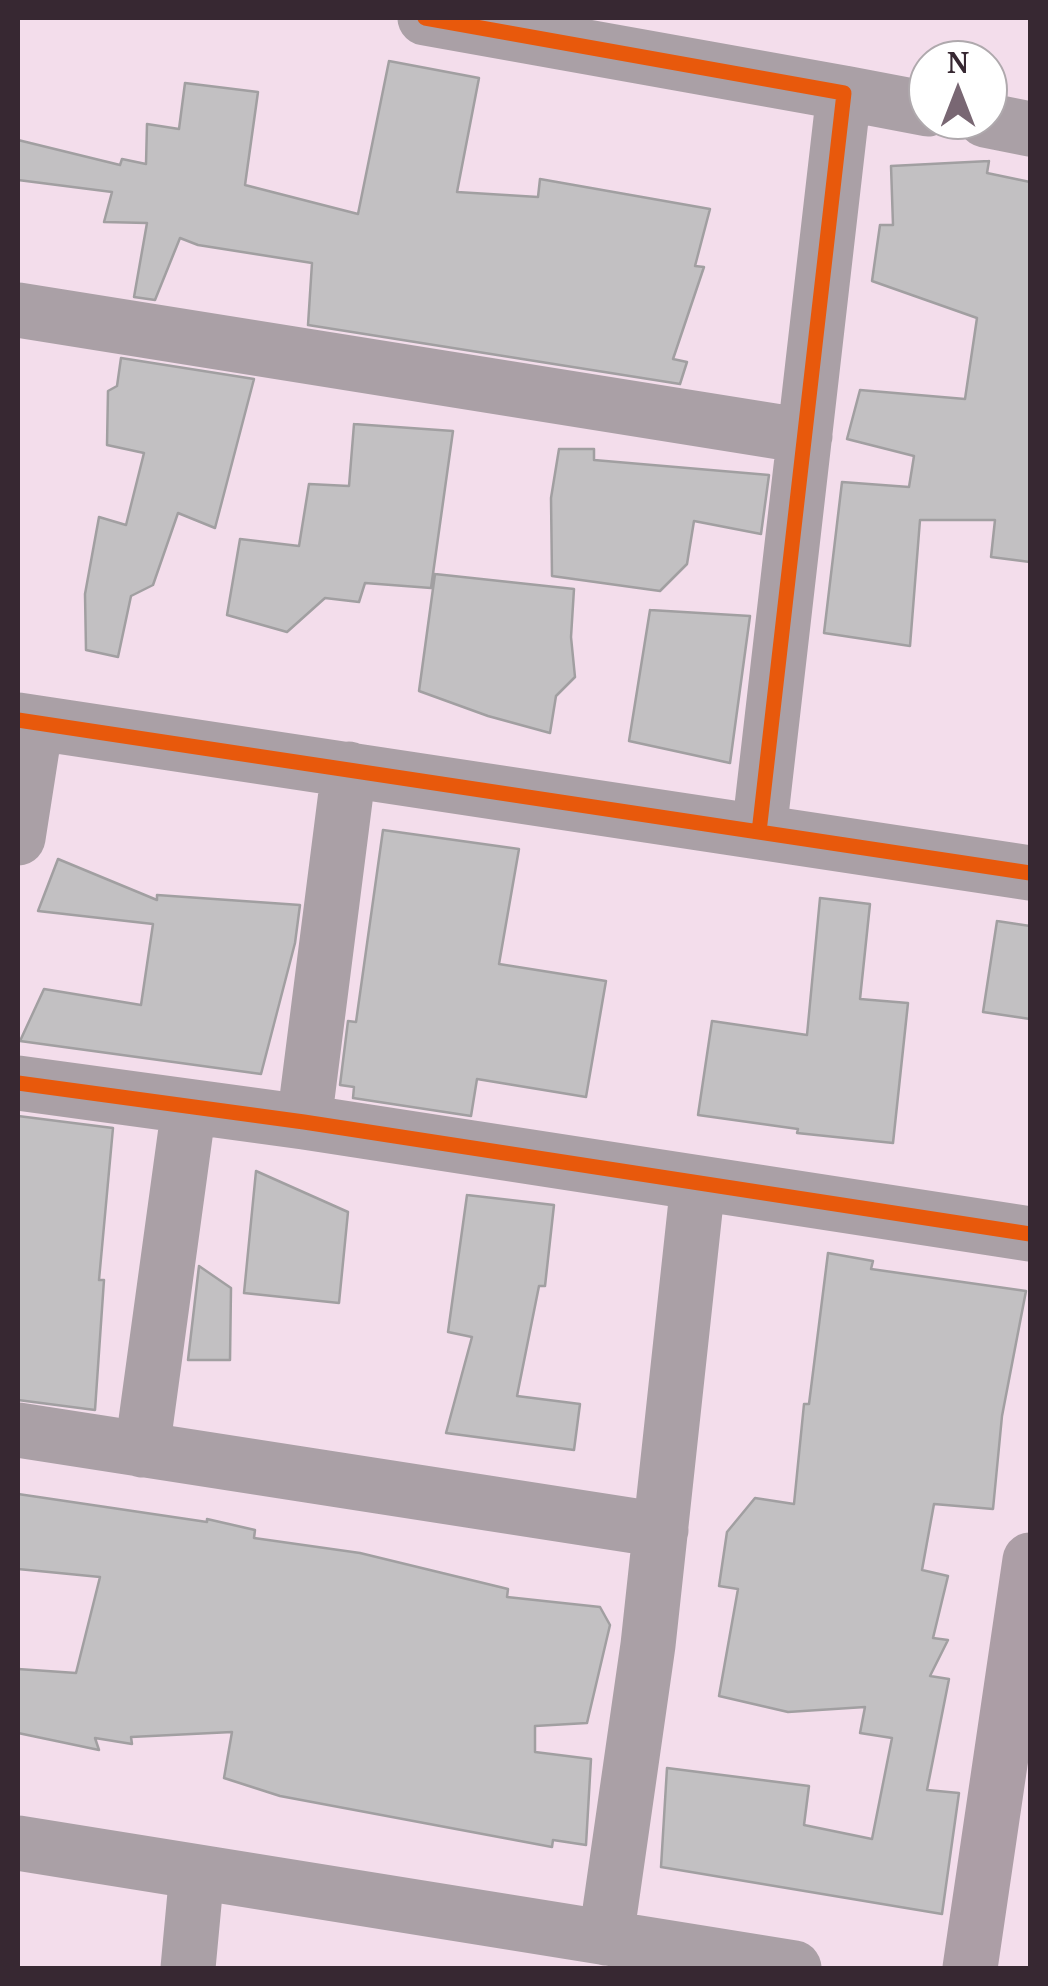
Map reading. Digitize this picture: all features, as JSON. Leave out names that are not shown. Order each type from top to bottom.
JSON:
[{"type":"main road","points":[[970,1968],[1028,1590]]},
{"type":"street","points":[[425,18],[908,105]]},
{"type":"street","points":[[759,832],[844,93]]},
{"type":"street","points":[[18,310],[806,436]]},
{"type":"street","points":[[18,838],[27,721],[1030,872]]},
{"type":"street","points":[[304,1122],[349,770]]},
{"type":"street","points":[[18,1083],[304,1122],[1030,1234]]},
{"type":"street","points":[[142,1450],[189,1107]]},
{"type":"street","points":[[606,1938],[648,1645],[698,1183]]},
{"type":"street","points":[[18,1430],[660,1530]]},
{"type":"street","points":[[18,1843],[794,1968]]},
{"type":"street","points":[[188,1968],[197,1872]]},
{"type":"building","points":[[389,61],[479,78],[457,192],[538,197],[540,179],[710,209],[695,266],[704,267],[673,359],[687,362],[680,384],[308,325],[312,263],[198,245],[180,238],[155,300],[134,297],[147,223],[104,222],[112,192],[18,180],[18,140],[120,165],[122,159],[146,164],[147,124],[179,129],[185,83],[258,92],[245,185],[358,214]]},
{"type":"building","points":[[989,161],[987,173],[1030,182],[1030,562],[991,557],[995,520],[920,520],[910,646],[824,633],[842,482],[909,487],[914,456],[847,439],[860,390],[965,399],[977,318],[872,281],[880,225],[893,225],[891,166]]},
{"type":"building","points":[[121,358],[254,379],[215,528],[178,513],[153,585],[131,596],[118,657],[86,650],[85,594],[99,517],[126,525],[144,453],[107,445],[108,391],[117,386]]},
{"type":"building","points":[[354,424],[453,431],[431,588],[365,583],[359,602],[325,598],[287,632],[227,615],[240,539],[299,546],[309,484],[349,486]]},
{"type":"building","points":[[559,449],[594,449],[594,460],[769,475],[761,534],[694,521],[687,564],[660,591],[552,576],[551,498]]},
{"type":"building","points":[[435,574],[574,589],[571,637],[575,677],[556,696],[550,733],[419,691]]},
{"type":"building","points":[[650,610],[750,616],[730,763],[629,741]]},
{"type":"building","points":[[383,830],[519,849],[499,964],[606,981],[586,1097],[477,1079],[471,1116],[353,1098],[354,1087],[340,1085],[348,1021],[356,1022]]},
{"type":"building","points":[[58,859],[157,900],[157,895],[300,905],[295,943],[261,1074],[20,1041],[44,989],[141,1005],[153,924],[38,911]]},
{"type":"building","points":[[820,898],[870,904],[860,999],[908,1003],[893,1143],[797,1133],[798,1129],[698,1115],[712,1021],[807,1035]]},
{"type":"building","points":[[997,921],[1030,926],[1030,1019],[983,1012]]},
{"type":"building","points":[[18,1116],[113,1128],[99,1280],[104,1280],[95,1410],[18,1400]]},
{"type":"building","points":[[256,1171],[348,1212],[339,1303],[244,1293]]},
{"type":"building","points":[[467,1195],[554,1205],[545,1286],[539,1286],[517,1396],[580,1404],[574,1450],[446,1433],[472,1337],[448,1332]]},
{"type":"building","points":[[828,1253],[873,1261],[871,1269],[1026,1291],[1002,1416],[993,1509],[934,1504],[922,1570],[948,1576],[933,1638],[948,1640],[930,1676],[949,1679],[927,1790],[959,1793],[942,1914],[661,1867],[667,1768],[809,1786],[804,1825],[872,1839],[892,1738],[860,1733],[865,1707],[788,1712],[719,1696],[738,1589],[719,1586],[727,1532],[755,1498],[794,1504],[804,1404],[809,1404]]},
{"type":"building","points":[[199,1266],[231,1288],[230,1360],[188,1360]]},
{"type":"building","points":[[18,1494],[207,1519],[255,1530],[254,1538],[360,1553],[508,1589],[507,1597],[600,1607],[610,1625],[587,1723],[535,1726],[535,1752],[591,1759],[586,1845],[553,1840],[552,1847],[280,1796],[224,1778],[232,1732],[131,1737],[132,1744],[95,1738],[99,1750],[18,1733],[18,1669],[76,1673],[100,1577],[18,1569]]},
{"type":"cycle path","points":[[425,18],[844,93],[759,832]]},
{"type":"cycle path","points":[[18,720],[1030,873]]},
{"type":"cycle path","points":[[18,1083],[304,1122],[1030,1234]]}]
